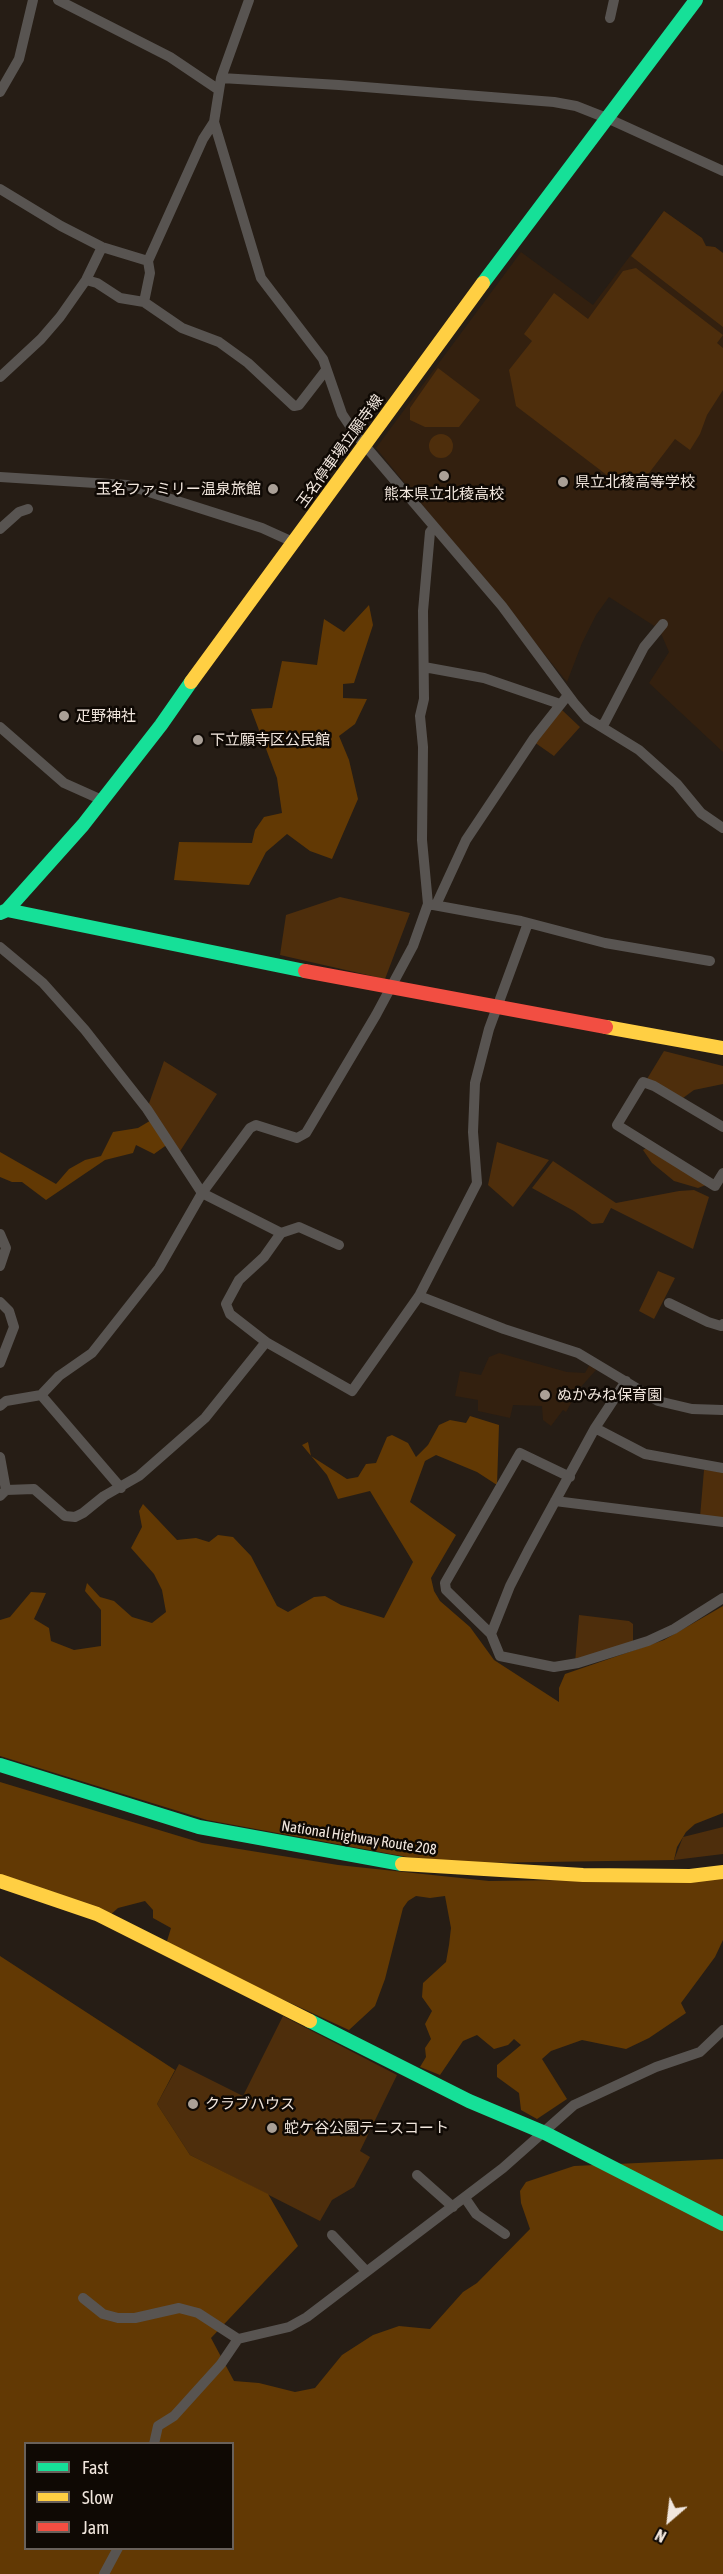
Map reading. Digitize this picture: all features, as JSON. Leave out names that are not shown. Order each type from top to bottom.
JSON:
[{"type":"main road","name":"玉名停車場立願寺線","points":[[4,911],[102,800],[161,725],[525,226],[609,118],[696,0]]},
{"type":"main road","points":[[4,911],[391,988],[723,1048]]},
{"type":"main road","name":"National Highway Route 208","points":[[0,1765],[199,1827],[416,1867],[583,1875],[690,1876],[723,1872]]},
{"type":"main road","points":[[0,1881],[97,1914],[469,2101],[545,2133],[723,2224]]},
{"type":"street","points":[[0,92],[19,59],[33,0]]},
{"type":"street","points":[[58,0],[170,57],[219,90]]},
{"type":"street","points":[[249,0],[221,78],[214,123],[261,278],[323,359],[342,414],[365,446],[509,615],[587,718],[639,750],[678,784],[701,813],[723,828]]},
{"type":"street","points":[[610,18],[614,0]]},
{"type":"street","points":[[221,78],[554,102],[609,118],[723,171]]},
{"type":"street","points":[[144,302],[150,273],[148,261],[203,139],[214,123]]},
{"type":"street","points":[[0,189],[61,226],[102,246],[148,261]]},
{"type":"street","points":[[0,377],[41,339],[86,280],[102,246]]},
{"type":"street","points":[[86,280],[97,283],[120,298],[144,302],[182,328],[219,342],[248,363],[294,406],[299,405],[326,370]]},
{"type":"street","points":[[0,477],[127,485],[262,528],[293,542]]},
{"type":"street","points":[[0,529],[19,512],[28,509]]},
{"type":"street","points":[[432,905],[422,840],[423,747],[420,716],[424,699],[423,611],[430,532],[434,527]]},
{"type":"street","points":[[601,726],[644,647],[663,624]]},
{"type":"street","points":[[424,667],[484,678],[560,704]]},
{"type":"street","points":[[2,1400],[41,1395],[59,1376],[92,1353],[159,1268],[202,1192],[250,1128],[256,1125],[297,1138],[306,1133],[391,988],[466,840],[491,800],[568,695]]},
{"type":"street","points":[[0,727],[64,783],[102,800]]},
{"type":"street","points":[[432,905],[528,923],[605,943],[710,961]]},
{"type":"street","points":[[339,1245],[299,1227],[281,1233],[264,1257],[239,1280],[226,1304],[230,1314],[266,1342],[352,1391],[419,1296],[477,1183],[473,1132],[475,1083],[489,1029],[528,923]]},
{"type":"street","points":[[0,947],[43,984],[85,1030],[147,1109],[202,1192],[281,1233]]},
{"type":"street","points":[[723,1127],[654,1086],[643,1082],[617,1125],[715,1186],[723,1173]]},
{"type":"street","points":[[0,1234],[6,1248],[0,1266]]},
{"type":"street","points":[[419,1296],[504,1329],[578,1353],[658,1401],[692,1409],[723,1410]]},
{"type":"street","points":[[0,1302],[9,1311],[14,1327],[0,1363]]},
{"type":"street","points":[[669,1303],[708,1322],[721,1326],[723,1323]]},
{"type":"street","points":[[0,1457],[3,1493],[34,1489],[65,1516],[75,1517],[121,1488],[205,1418],[266,1342]]},
{"type":"street","points":[[491,1634],[510,1586],[555,1501],[596,1428],[626,1381]]},
{"type":"street","points":[[41,1395],[121,1488]]},
{"type":"street","points":[[596,1428],[645,1454],[723,1468]]},
{"type":"street","points":[[570,1477],[520,1453],[445,1583],[446,1590],[491,1634],[500,1656],[554,1667],[578,1664],[666,1633],[723,1598]]},
{"type":"street","points":[[555,1501],[723,1522]]},
{"type":"street","points":[[154,2442],[158,2426],[174,2416],[221,2364],[238,2339],[289,2327],[307,2317],[465,2198],[545,2133],[574,2105],[656,2067],[700,2052],[723,2030]]},
{"type":"street","points":[[417,2175],[453,2207]]},
{"type":"street","points":[[465,2198],[476,2214],[505,2234]]},
{"type":"street","points":[[332,2235],[366,2271]]},
{"type":"street","points":[[82,2298],[103,2314],[118,2318],[135,2318],[179,2308],[198,2313],[238,2339]]},
{"type":"street","points":[[104,2574],[117,2550]]},
{"type":"shaded area","name":"県立北稜高等学校","points":[[664,211],[702,238],[706,246],[715,247],[723,253],[723,752],[649,683],[669,652],[659,629],[609,597],[596,615],[582,643],[567,682],[376,448],[521,252],[593,305]]},
{"type":"shaded area","points":[[664,211],[702,238],[706,246],[715,247],[723,253],[723,327],[631,256]]},
{"type":"shaded area","points":[[636,268],[723,335],[717,343],[723,348],[723,390],[707,415],[700,434],[690,450],[675,439],[636,490],[620,477],[616,482],[516,406],[509,370],[532,341],[524,334],[554,293],[588,319],[623,271]]},
{"type":"shaded area","points":[[438,368],[480,400],[459,427],[425,427],[410,420],[410,408]]},
{"type":"shaded area","points":[[441,434],[449,438],[453,446],[449,454],[441,458],[433,454],[429,446],[433,438]]},
{"type":"shaded area","points":[[369,605],[373,625],[354,683],[343,684],[343,698],[367,699],[355,724],[339,736],[349,760],[358,799],[332,859],[310,851],[287,834],[266,852],[249,885],[174,880],[179,842],[252,843],[255,830],[264,817],[282,813],[277,778],[251,709],[272,708],[282,661],[317,665],[324,619],[344,632]]},
{"type":"shaded area","points":[[562,710],[580,727],[554,756],[534,742]]},
{"type":"shaded area","points":[[340,897],[410,913],[385,979],[280,955],[286,915]]},
{"type":"shaded area","points":[[664,1051],[723,1066],[723,1084],[694,1090],[683,1098],[647,1079]]},
{"type":"shaded area","points":[[164,1061],[217,1094],[177,1156],[147,1109]]},
{"type":"shaded area","points":[[153,1119],[168,1144],[154,1154],[136,1145],[133,1153],[105,1160],[46,1200],[22,1182],[12,1182],[0,1177],[0,1152],[56,1184],[69,1169],[85,1160],[101,1156],[113,1132],[138,1128]]},
{"type":"shaded area","points":[[497,1142],[549,1160],[513,1207],[488,1185]]},
{"type":"shaded area","points":[[646,1148],[706,1185],[698,1188],[674,1181],[652,1163],[643,1150]]},
{"type":"shaded area","points":[[553,1161],[616,1203],[694,1190],[709,1197],[693,1249],[611,1208],[603,1223],[592,1224],[574,1211],[532,1188]]},
{"type":"shaded area","points":[[658,1271],[675,1278],[654,1319],[639,1311]]},
{"type":"shaded area","points":[[499,1353],[567,1372],[585,1373],[591,1362],[596,1370],[579,1389],[566,1412],[563,1410],[551,1426],[543,1420],[542,1406],[513,1405],[510,1418],[478,1411],[478,1400],[455,1396],[460,1371],[481,1375],[489,1357]]},
{"type":"shaded area","points":[[470,1416],[499,1425],[497,1485],[477,1472],[436,1455],[425,1461],[410,1502],[456,1535],[431,1578],[434,1591],[440,1601],[470,1627],[494,1660],[559,1702],[559,1688],[565,1674],[664,1640],[723,1606],[723,1813],[695,1824],[686,1832],[677,1847],[674,1860],[478,1863],[407,1857],[207,1820],[0,1756],[0,1620],[10,1617],[31,1592],[46,1593],[34,1619],[49,1628],[51,1641],[74,1650],[101,1646],[101,1610],[85,1591],[87,1583],[100,1597],[114,1601],[132,1617],[152,1623],[166,1612],[162,1590],[154,1574],[131,1548],[142,1527],[139,1511],[143,1504],[177,1540],[196,1538],[209,1542],[218,1535],[233,1537],[251,1556],[277,1606],[288,1612],[314,1597],[325,1596],[341,1605],[384,1618],[413,1562],[370,1491],[338,1499],[327,1475],[311,1456],[347,1479],[358,1477],[366,1464],[376,1463],[387,1437],[392,1435],[408,1443],[416,1457],[428,1445],[439,1425],[450,1420],[466,1423]]},
{"type":"shaded area","points":[[308,1442],[311,1456],[302,1445]]},
{"type":"shaded area","points":[[704,1470],[723,1471],[723,1521],[700,1517]]},
{"type":"shaded area","points":[[579,1615],[629,1621],[633,1624],[633,1643],[575,1663]]},
{"type":"shaded area","points":[[0,1782],[202,1843],[338,1865],[489,1881],[723,1878],[723,1940],[715,1957],[681,2003],[686,2013],[649,2038],[626,2049],[582,2040],[551,2051],[542,2059],[567,2099],[537,2119],[521,2110],[519,2093],[497,2077],[497,2065],[521,2045],[514,2039],[508,2045],[494,2049],[477,2035],[463,2041],[440,2075],[420,2067],[426,2057],[425,2048],[431,2039],[425,2024],[432,2011],[422,1997],[423,1983],[446,1962],[449,1945],[451,1928],[445,1896],[430,1898],[416,1896],[408,1901],[403,1908],[385,1979],[375,2006],[349,2030],[169,1947],[167,1941],[171,1928],[153,1918],[153,1910],[145,1901],[118,1908],[109,1916],[0,1876]]},
{"type":"shaded area","points":[[723,1827],[723,1854],[674,1860],[683,1837]]},
{"type":"shaded area","points":[[0,1956],[175,2070],[157,2104],[190,2155],[268,2194],[298,2246],[211,2338],[234,2381],[259,2383],[295,2392],[315,2388],[342,2355],[373,2335],[399,2326],[430,2329],[463,2292],[477,2283],[530,2229],[521,2203],[520,2191],[526,2182],[574,2166],[723,2159],[723,2574],[0,2574]]},
{"type":"shaded area","name":"蛇ケ谷公園テニスコート","points":[[283,2016],[397,2075],[360,2151],[370,2157],[354,2187],[332,2200],[320,2221],[190,2155],[157,2104],[179,2064],[243,2096]]},
{"type":"traffic: fast","points":[[483,283],[696,0]]},
{"type":"traffic: fast","points":[[0,913],[7,910],[83,825],[161,725],[191,682]]},
{"type":"traffic: fast","points":[[7,910],[305,971]]},
{"type":"traffic: fast","points":[[0,1765],[199,1827],[402,1864]]},
{"type":"traffic: fast","points":[[310,2021],[469,2101],[545,2133],[723,2224]]},
{"type":"traffic: slow","points":[[191,682],[483,283]]},
{"type":"traffic: slow","points":[[606,1027],[723,1048]]},
{"type":"traffic: slow","points":[[402,1864],[583,1875],[690,1876],[723,1872]]},
{"type":"traffic: slow","points":[[0,1881],[97,1914],[310,2021]]},
{"type":"traffic: jam","points":[[305,971],[606,1027]]},
{"type":"place","name":"熊本県立北稜高校","points":[[444,476]]},
{"type":"place","name":"県立北稜高等学校","points":[[563,482]]},
{"type":"place","name":"玉名ファミリー温泉旅館","points":[[273,489]]},
{"type":"place","name":"疋野神社","points":[[64,716]]},
{"type":"place","name":"下立願寺区公民館","points":[[198,740]]},
{"type":"place","name":"ぬかみね保育園","points":[[545,1395]]},
{"type":"place","name":"クラブハウス","points":[[193,2104]]},
{"type":"place","name":"蛇ケ谷公園テニスコート","points":[[272,2128]]}]
